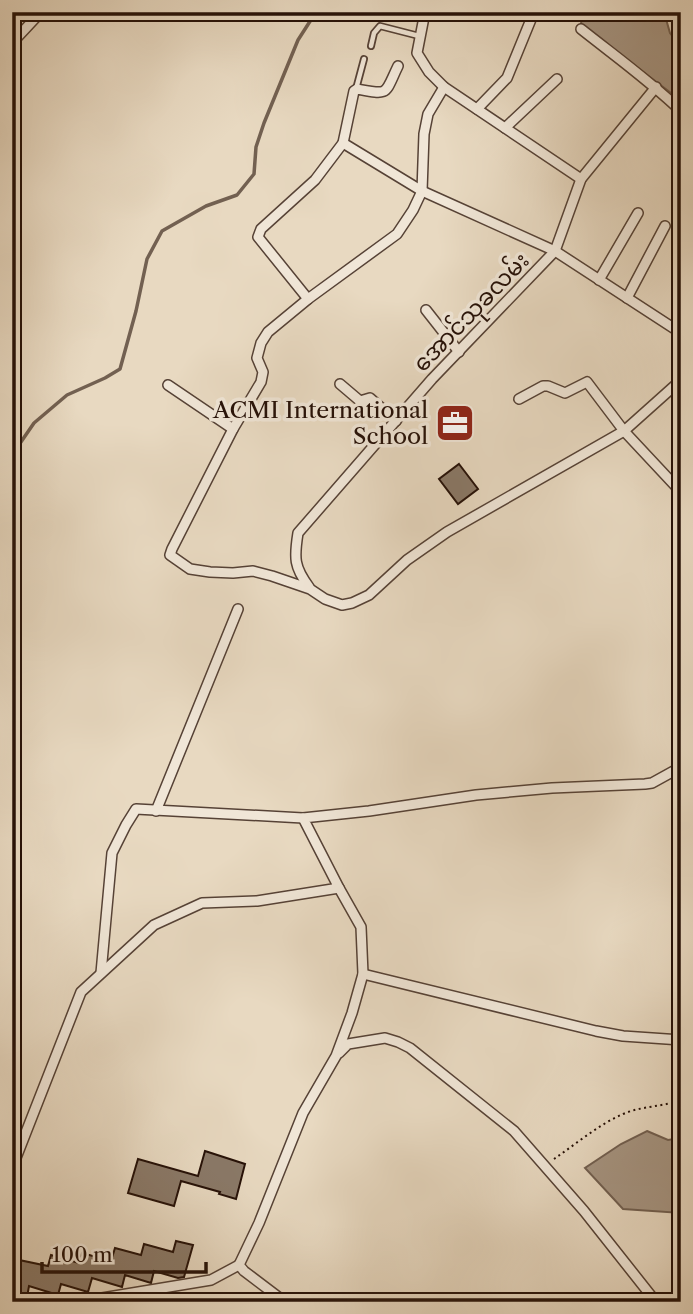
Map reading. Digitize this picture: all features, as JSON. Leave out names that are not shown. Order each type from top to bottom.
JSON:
[{"type":"street","points":[[12,43],[41,12]]},
{"type":"street","points":[[425,12],[416,53],[429,72],[444,87],[581,178]]},
{"type":"street","points":[[477,110],[507,78],[534,12]]},
{"type":"street","points":[[581,29],[656,87],[681,111]]},
{"type":"street","points":[[308,299],[258,237],[261,229],[315,180],[343,143],[354,91],[386,91],[398,66]]},
{"type":"street","points":[[505,128],[557,79]]},
{"type":"street","points":[[444,87],[428,114],[424,134],[422,191],[413,210],[397,234],[268,332],[257,358],[263,372],[261,382],[233,429],[170,555],[190,569],[221,573],[253,571],[310,589],[325,599],[342,605],[352,603],[369,595],[407,560],[447,532],[624,431],[681,380]]},
{"type":"street","name":"အောင်သုခလမ်း","points":[[310,589],[299,573],[295,551],[298,533],[432,379],[555,251],[581,178],[656,87]]},
{"type":"street","points":[[343,143],[422,191],[555,251],[681,332]]},
{"type":"street","points":[[599,280],[638,213]]},
{"type":"street","points":[[627,298],[665,226]]},
{"type":"street","points":[[426,310],[459,352]]},
{"type":"street","points":[[519,399],[543,386],[565,393],[587,382],[624,431],[681,492]]},
{"type":"street","points":[[340,384],[360,401],[370,398],[396,421]]},
{"type":"street","points":[[168,385],[233,429]]},
{"type":"street","points":[[156,811],[237,609]]},
{"type":"street","points":[[101,973],[112,853],[136,809],[303,818],[476,795],[645,784],[681,767]]},
{"type":"street","points":[[78,1302],[211,1280],[239,1265],[259,1223],[303,1113],[336,1056],[363,974],[361,927],[303,818]]},
{"type":"street","points":[[12,1168],[81,992],[154,925],[202,903],[257,901],[339,888]]},
{"type":"street","points":[[363,974],[596,1031],[623,1036],[681,1040]]},
{"type":"street","points":[[336,1056],[348,1045],[385,1038],[410,1048],[514,1130],[584,1211],[656,1302]]},
{"type":"street","points":[[239,1265],[244,1272],[285,1302]]},
{"type":"lane","points":[[371,46],[374,33],[380,26],[420,36]]},
{"type":"lane","points":[[356,90],[363,59]]},
{"type":"path","points":[[545,1166],[624,1113],[681,1100]]},
{"type":"shaded area","points":[[582,12],[664,12],[670,33],[681,47],[681,102],[581,25]]},
{"type":"shaded area","points":[[647,1131],[668,1140],[681,1138],[681,1213],[623,1209],[585,1168],[621,1144]]},
{"type":"building","points":[[459,464],[478,489],[458,504],[439,479]]},
{"type":"building","points":[[205,1151],[245,1164],[236,1199],[181,1181],[174,1206],[128,1193],[138,1159],[198,1176]]},
{"type":"building","points":[[176,1241],[193,1245],[184,1277],[178,1278],[154,1271],[151,1283],[125,1275],[122,1287],[92,1278],[88,1292],[61,1284],[58,1295],[29,1286],[27,1297],[12,1294],[19,1260],[48,1266],[51,1255],[79,1263],[82,1253],[111,1261],[115,1248],[141,1255],[144,1244],[173,1252]]},
{"type":"waterway","points":[[12,455],[34,423],[67,395],[120,369],[147,259],[162,231],[206,206],[237,195],[254,174],[256,147],[264,123],[298,40],[316,12]]},
{"type":"place","name":"ACMI International School","points":[[455,423]]}]
